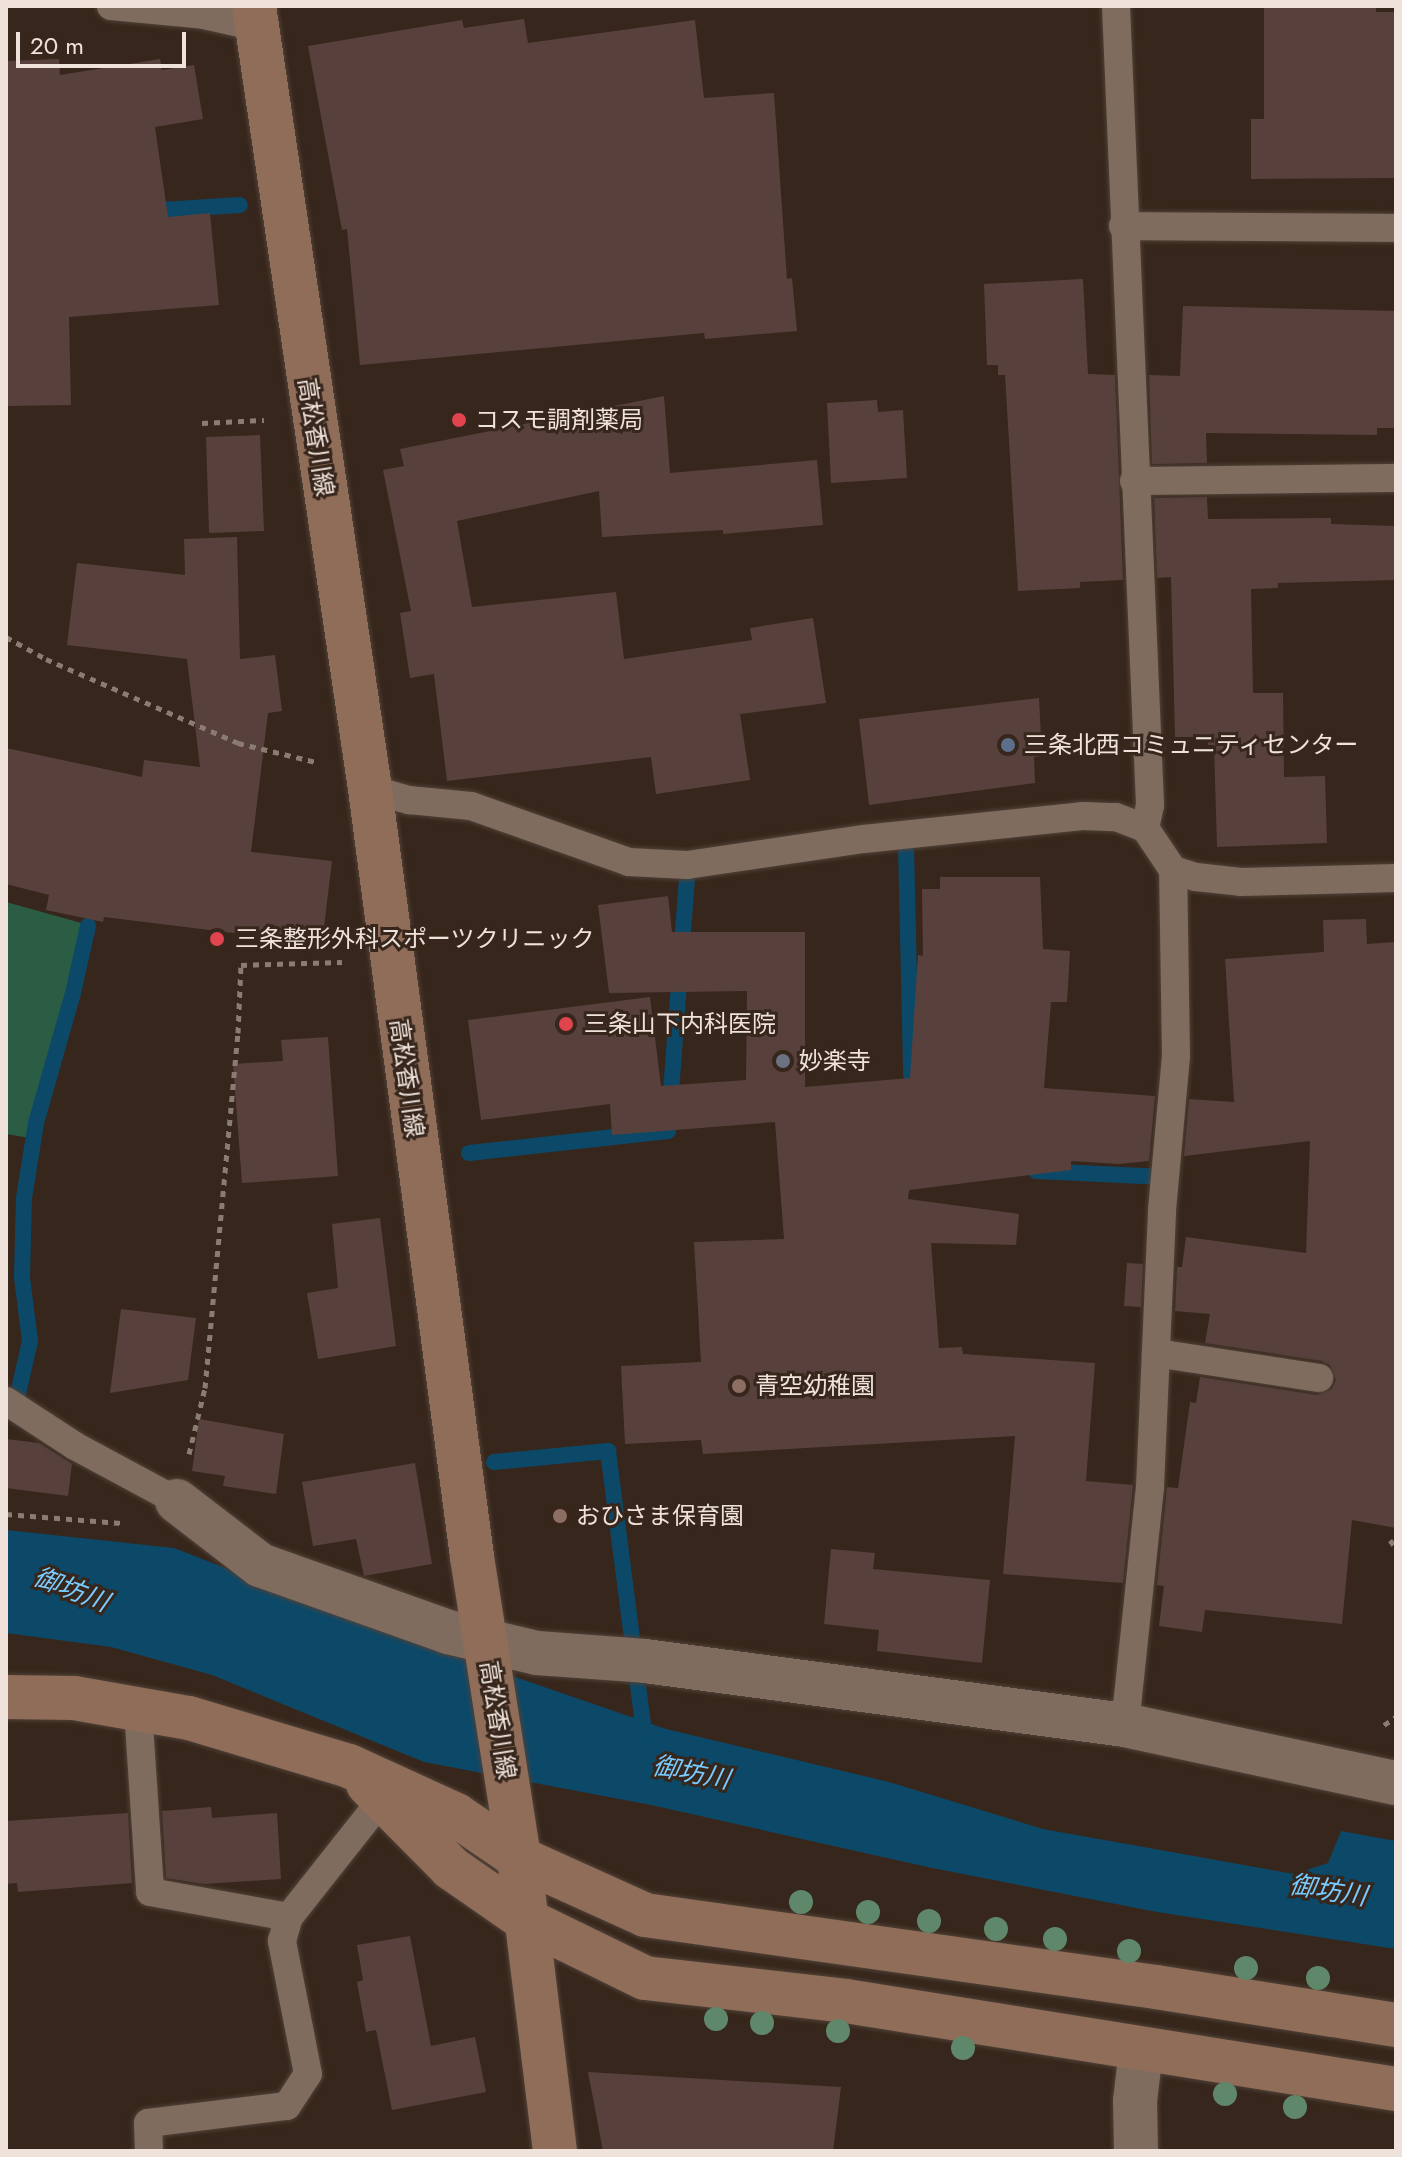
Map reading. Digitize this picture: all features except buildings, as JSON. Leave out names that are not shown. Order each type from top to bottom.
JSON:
[{"type":"street","name":"高松香川線","points":[[255,16],[370,789],[391,961],[519,1858],[555,2151]]},
{"type":"street","points":[[177,1501],[260,1565],[487,1649],[671,1664],[1125,1725],[1396,1783]]},
{"type":"street","points":[[6,1697],[74,1698],[189,1718],[349,1766],[389,1791],[456,1815],[519,1858],[645,1915],[1396,2025]]},
{"type":"street","points":[[389,1791],[451,1868],[526,1920],[645,1978],[846,2001],[1141,2051],[1396,2089]]},
{"type":"street","points":[[1136,2151],[1135,2101],[1141,2051]]},
{"type":"lane","points":[[111,6],[204,15],[255,16]]},
{"type":"lane","points":[[1116,6],[1150,805],[1145,828]]},
{"type":"lane","points":[[1123,226],[1396,228]]},
{"type":"lane","points":[[1134,481],[1396,478]]},
{"type":"lane","points":[[370,789],[409,800],[471,806],[629,862],[687,865],[864,839],[1082,816],[1116,817],[1145,828],[1173,870],[1176,1056],[1162,1210],[1150,1487],[1125,1725]]},
{"type":"lane","points":[[1173,870],[1196,877],[1241,882],[1396,878]]},
{"type":"lane","points":[[1156,1353],[1319,1378]]},
{"type":"lane","points":[[6,1401],[75,1446],[177,1501]]},
{"type":"lane","points":[[138,1709],[150,1892],[289,1917]]},
{"type":"lane","points":[[149,2151],[148,2123],[287,2106],[308,2074],[282,1941],[289,1917],[389,1791]]},
{"type":"path","points":[[202,423],[313,418]]},
{"type":"path","points":[[6,637],[46,659],[238,743],[328,764],[370,789]]},
{"type":"path","points":[[177,1501],[205,1388],[238,1033],[241,965],[391,961]]},
{"type":"path","points":[[6,1514],[129,1524]]},
{"type":"path","points":[[1390,1540],[1396,1548]]},
{"type":"green space","points":[[6,902],[85,924],[30,1138],[6,1134]]},
{"type":"water","name":"御坊川","points":[[6,1530],[174,1548],[417,1643],[666,1729],[889,1782],[1043,1829],[1294,1874],[1328,1863],[1341,1831],[1396,1841],[1396,1949],[1157,1912],[932,1868],[651,1805],[424,1762],[212,1675],[111,1647],[6,1633]]},
{"type":"waterway","points":[[146,211],[240,205]]},
{"type":"waterway","points":[[906,847],[911,1074],[917,1078]]},
{"type":"waterway","points":[[469,1153],[668,1131],[687,880]]},
{"type":"waterway","points":[[18,1394],[30,1341],[22,1278],[24,1198],[36,1123],[73,993],[88,926]]},
{"type":"waterway","points":[[1036,1171],[1165,1177]]},
{"type":"waterway","points":[[494,1462],[608,1451],[645,1740]]},
{"type":"place","name":"コスモ調剤薬局","points":[[459,420]]},
{"type":"place","name":"三条北西コミュニティセンター","points":[[1008,745]]},
{"type":"place","name":"三条整形外科スポーツクリニック","points":[[217,939]]},
{"type":"place","name":"三条山下内科医院","points":[[566,1024]]},
{"type":"place","name":"妙楽寺","points":[[783,1061]]},
{"type":"place","name":"青空幼稚園","points":[[739,1386]]},
{"type":"place","name":"おひさま保育園","points":[[560,1516]]}]
